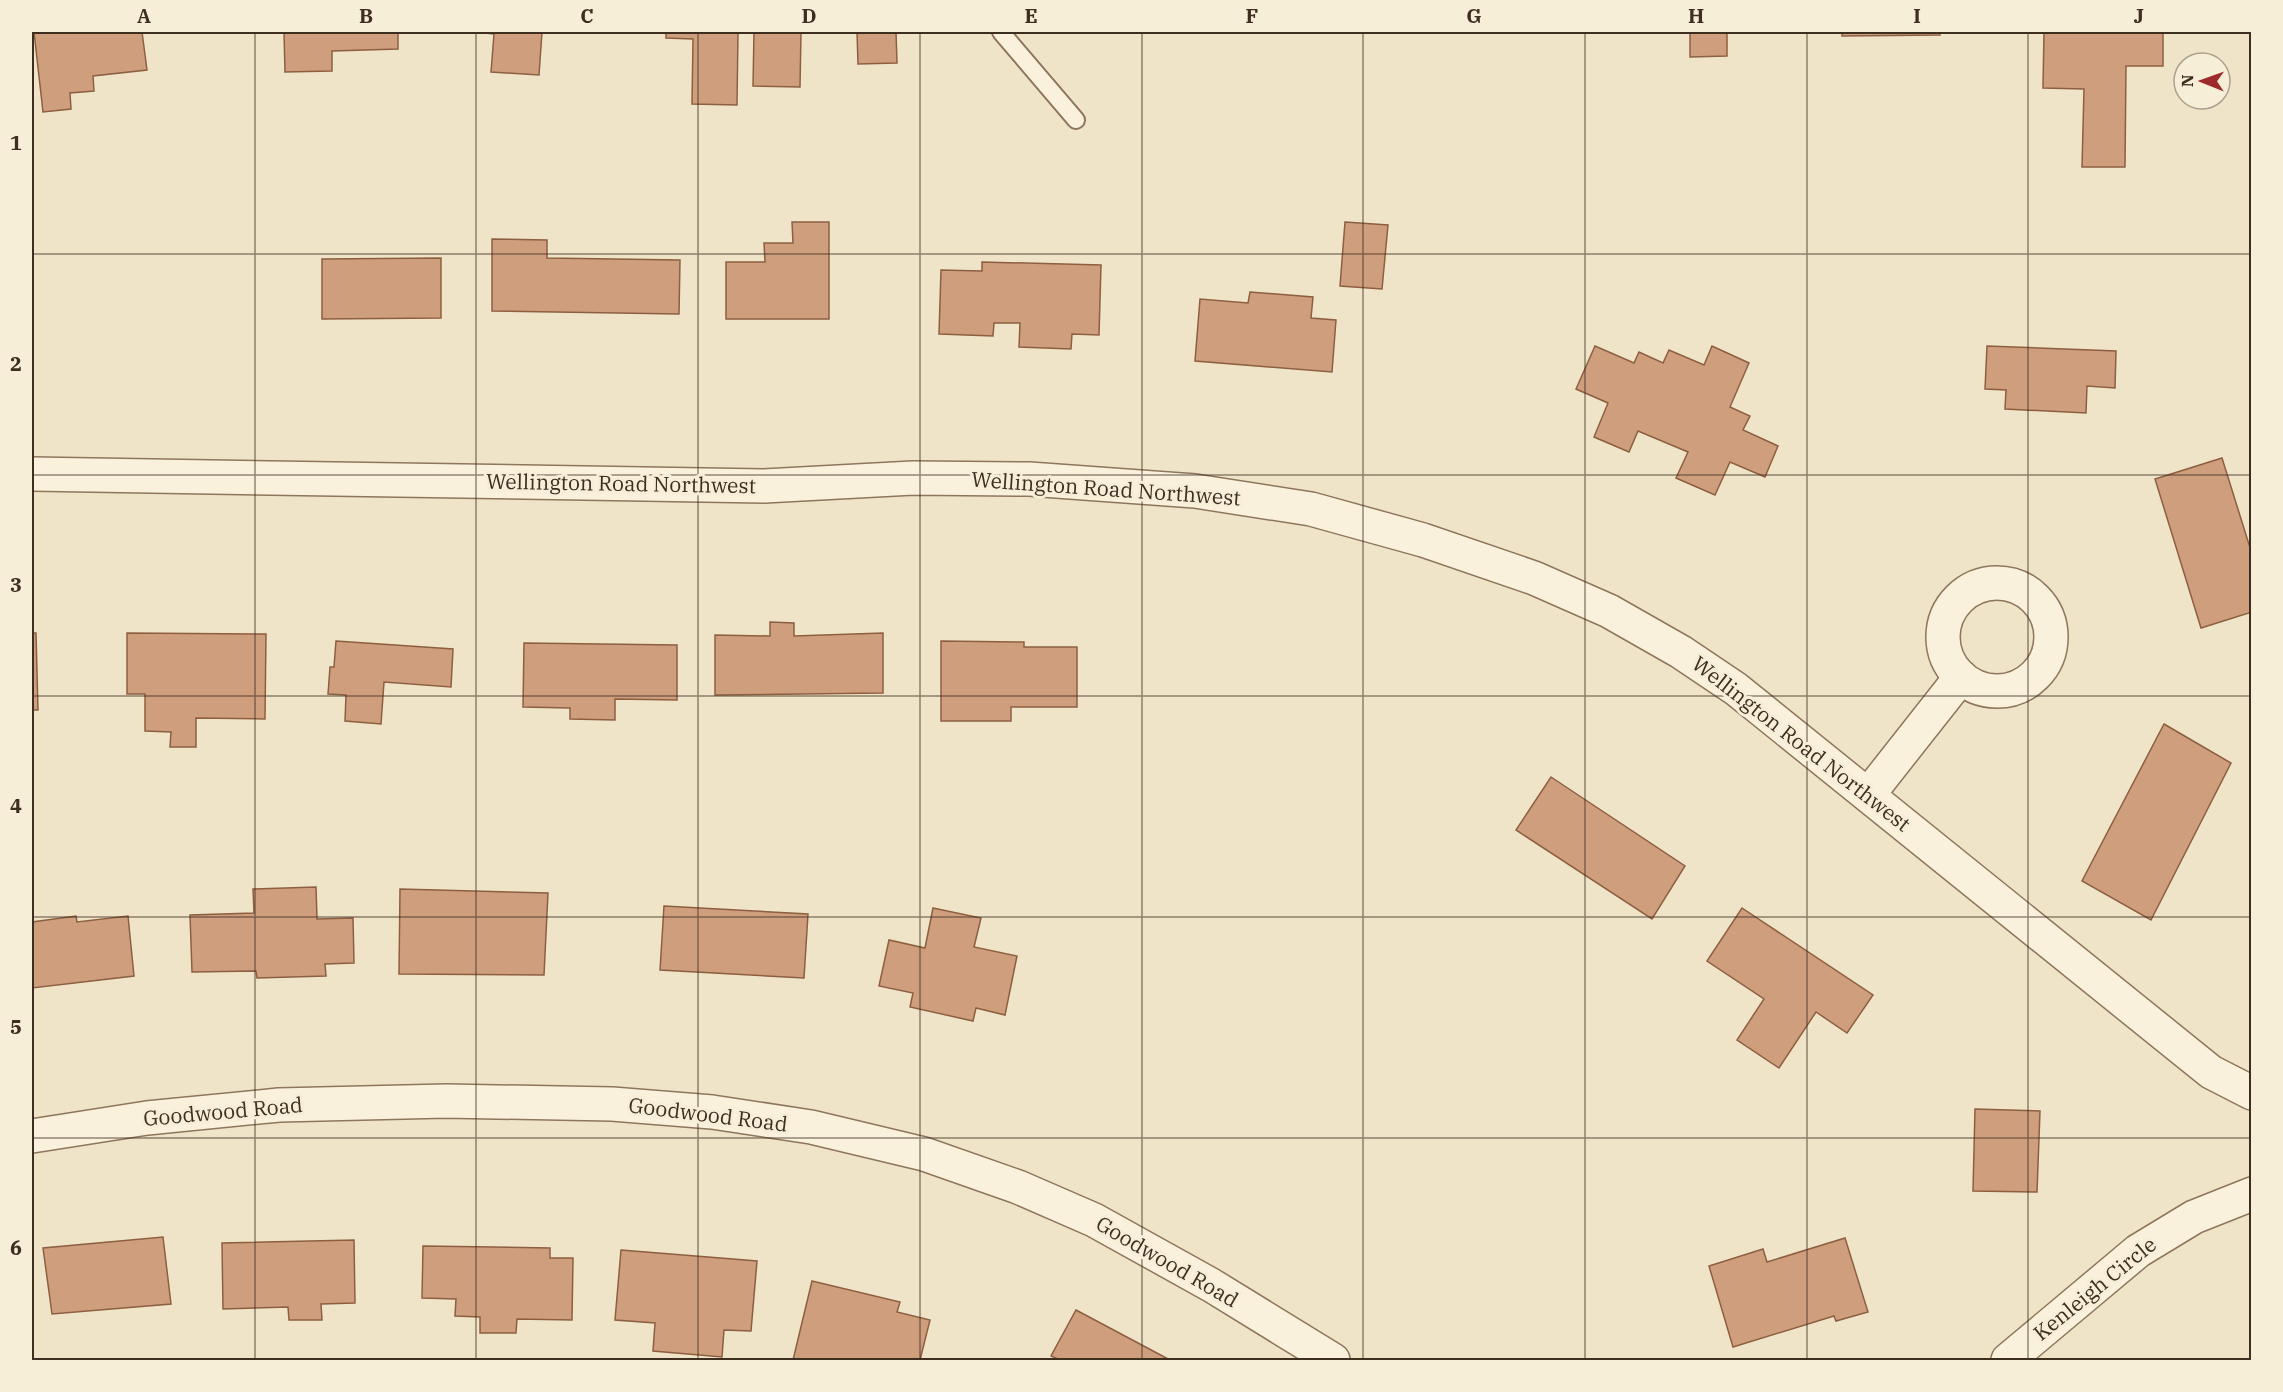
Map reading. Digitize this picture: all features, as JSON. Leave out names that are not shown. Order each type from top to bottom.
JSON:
[{"type":"street","name":"Wellington Road Northwest","points":[[32,474],[764,486],[913,478],[1029,479],[1195,491],[1311,509],[1432,543],[1534,578],[1609,611],[1681,652],[1736,689],[2211,1072],[2252,1093]]},
{"type":"street","points":[[1868,795],[1961,677]]},
{"type":"street","name":"Goodwood Road","points":[[32,1136],[147,1118],[279,1105],[446,1101],[612,1104],[712,1112],[811,1127],[924,1154],[1018,1187],[1094,1220],[1210,1285],[1333,1360]]},
{"type":"street","name":"Kenleigh Circle","points":[[2008,1360],[2138,1251],[2194,1217],[2252,1194]]},
{"type":"lane","points":[[1001,32],[1076,120]]},
{"type":"building","points":[[34,32],[142,32],[147,70],[93,76],[94,91],[70,93],[71,109],[43,112]]},
{"type":"building","points":[[284,32],[398,32],[398,49],[332,51],[332,71],[285,72]]},
{"type":"building","points":[[475,32],[542,32],[539,75],[491,72],[494,34]]},
{"type":"building","points":[[666,32],[738,32],[737,105],[692,104],[693,39],[666,38]]},
{"type":"building","points":[[754,32],[801,32],[800,87],[753,86]]},
{"type":"building","points":[[857,32],[896,32],[897,63],[858,64]]},
{"type":"building","points":[[1690,32],[1727,32],[1727,56],[1690,57]]},
{"type":"building","points":[[1842,32],[1940,32],[1940,35],[1842,36]]},
{"type":"building","points":[[2044,32],[2163,32],[2163,66],[2126,66],[2125,167],[2082,167],[2084,89],[2043,88]]},
{"type":"building","points":[[792,222],[829,222],[829,319],[726,319],[726,262],[765,262],[764,243],[793,243]]},
{"type":"building","points":[[1345,222],[1388,225],[1382,289],[1340,286]]},
{"type":"building","points":[[492,239],[547,240],[547,258],[680,260],[679,314],[492,311]]},
{"type":"building","points":[[441,258],[441,318],[322,319],[322,259]]},
{"type":"building","points":[[982,262],[1101,265],[1099,335],[1072,334],[1071,349],[1019,347],[1020,323],[994,323],[993,336],[939,334],[941,270],[982,271]]},
{"type":"building","points":[[1250,292],[1313,297],[1311,318],[1336,320],[1332,372],[1195,361],[1200,299],[1248,303]]},
{"type":"building","points":[[1595,346],[1634,363],[1639,352],[1663,363],[1669,350],[1704,365],[1712,346],[1749,363],[1730,407],[1750,416],[1743,430],[1778,446],[1765,477],[1730,462],[1715,495],[1676,478],[1688,452],[1638,431],[1629,452],[1594,437],[1608,403],[1576,389]]},
{"type":"building","points":[[1987,346],[2116,351],[2115,388],[2087,386],[2086,413],[2005,409],[2006,390],[1985,389]]},
{"type":"building","points":[[2222,458],[2252,554],[2252,612],[2201,628],[2155,479]]},
{"type":"building","points":[[770,622],[794,623],[794,636],[883,633],[883,693],[715,695],[715,635],[770,636]]},
{"type":"building","points":[[32,633],[36,633],[38,710],[32,710]]},
{"type":"building","points":[[127,633],[266,634],[265,719],[196,718],[196,747],[170,747],[171,732],[145,731],[145,694],[127,694]]},
{"type":"building","points":[[336,641],[453,649],[451,687],[384,682],[381,724],[345,721],[346,695],[328,694],[330,667],[334,667]]},
{"type":"building","points":[[941,641],[1024,642],[1024,647],[1077,647],[1077,707],[1011,707],[1011,721],[941,721]]},
{"type":"building","points":[[524,643],[677,645],[677,700],[615,699],[615,720],[570,719],[570,708],[523,707]]},
{"type":"building","points":[[2164,724],[2231,763],[2151,920],[2082,881]]},
{"type":"building","points":[[1551,777],[1685,866],[1652,919],[1516,830]]},
{"type":"building","points":[[316,887],[317,919],[353,918],[354,963],[325,964],[326,976],[257,978],[256,971],[192,972],[190,915],[254,913],[253,889]]},
{"type":"building","points":[[400,889],[548,893],[544,975],[399,974]]},
{"type":"building","points":[[664,906],[808,914],[804,978],[660,970]]},
{"type":"building","points":[[933,908],[981,918],[974,947],[1017,956],[1005,1015],[976,1008],[973,1021],[910,1007],[913,993],[879,986],[889,940],[925,948]]},
{"type":"building","points":[[1742,908],[1873,995],[1847,1033],[1816,1012],[1779,1068],[1737,1040],[1764,999],[1707,961]]},
{"type":"building","points":[[76,916],[77,922],[128,916],[134,976],[32,988],[32,922]]},
{"type":"building","points":[[1975,1109],[2040,1111],[2037,1192],[1973,1191]]},
{"type":"building","points":[[163,1237],[171,1304],[52,1314],[43,1248]]},
{"type":"building","points":[[1845,1238],[1868,1312],[1836,1321],[1834,1316],[1733,1347],[1709,1266],[1763,1249],[1767,1262]]},
{"type":"building","points":[[354,1240],[355,1303],[321,1304],[322,1320],[289,1320],[288,1307],[223,1309],[222,1243]]},
{"type":"building","points":[[423,1246],[550,1248],[550,1258],[573,1258],[572,1320],[517,1319],[516,1333],[480,1333],[480,1317],[455,1316],[456,1299],[422,1298]]},
{"type":"building","points":[[621,1250],[757,1261],[751,1331],[724,1330],[722,1357],[653,1351],[655,1323],[615,1320]]},
{"type":"building","points":[[812,1281],[900,1302],[897,1312],[930,1320],[920,1360],[793,1360]]},
{"type":"building","points":[[1076,1310],[1170,1360],[1060,1360],[1051,1356]]}]
